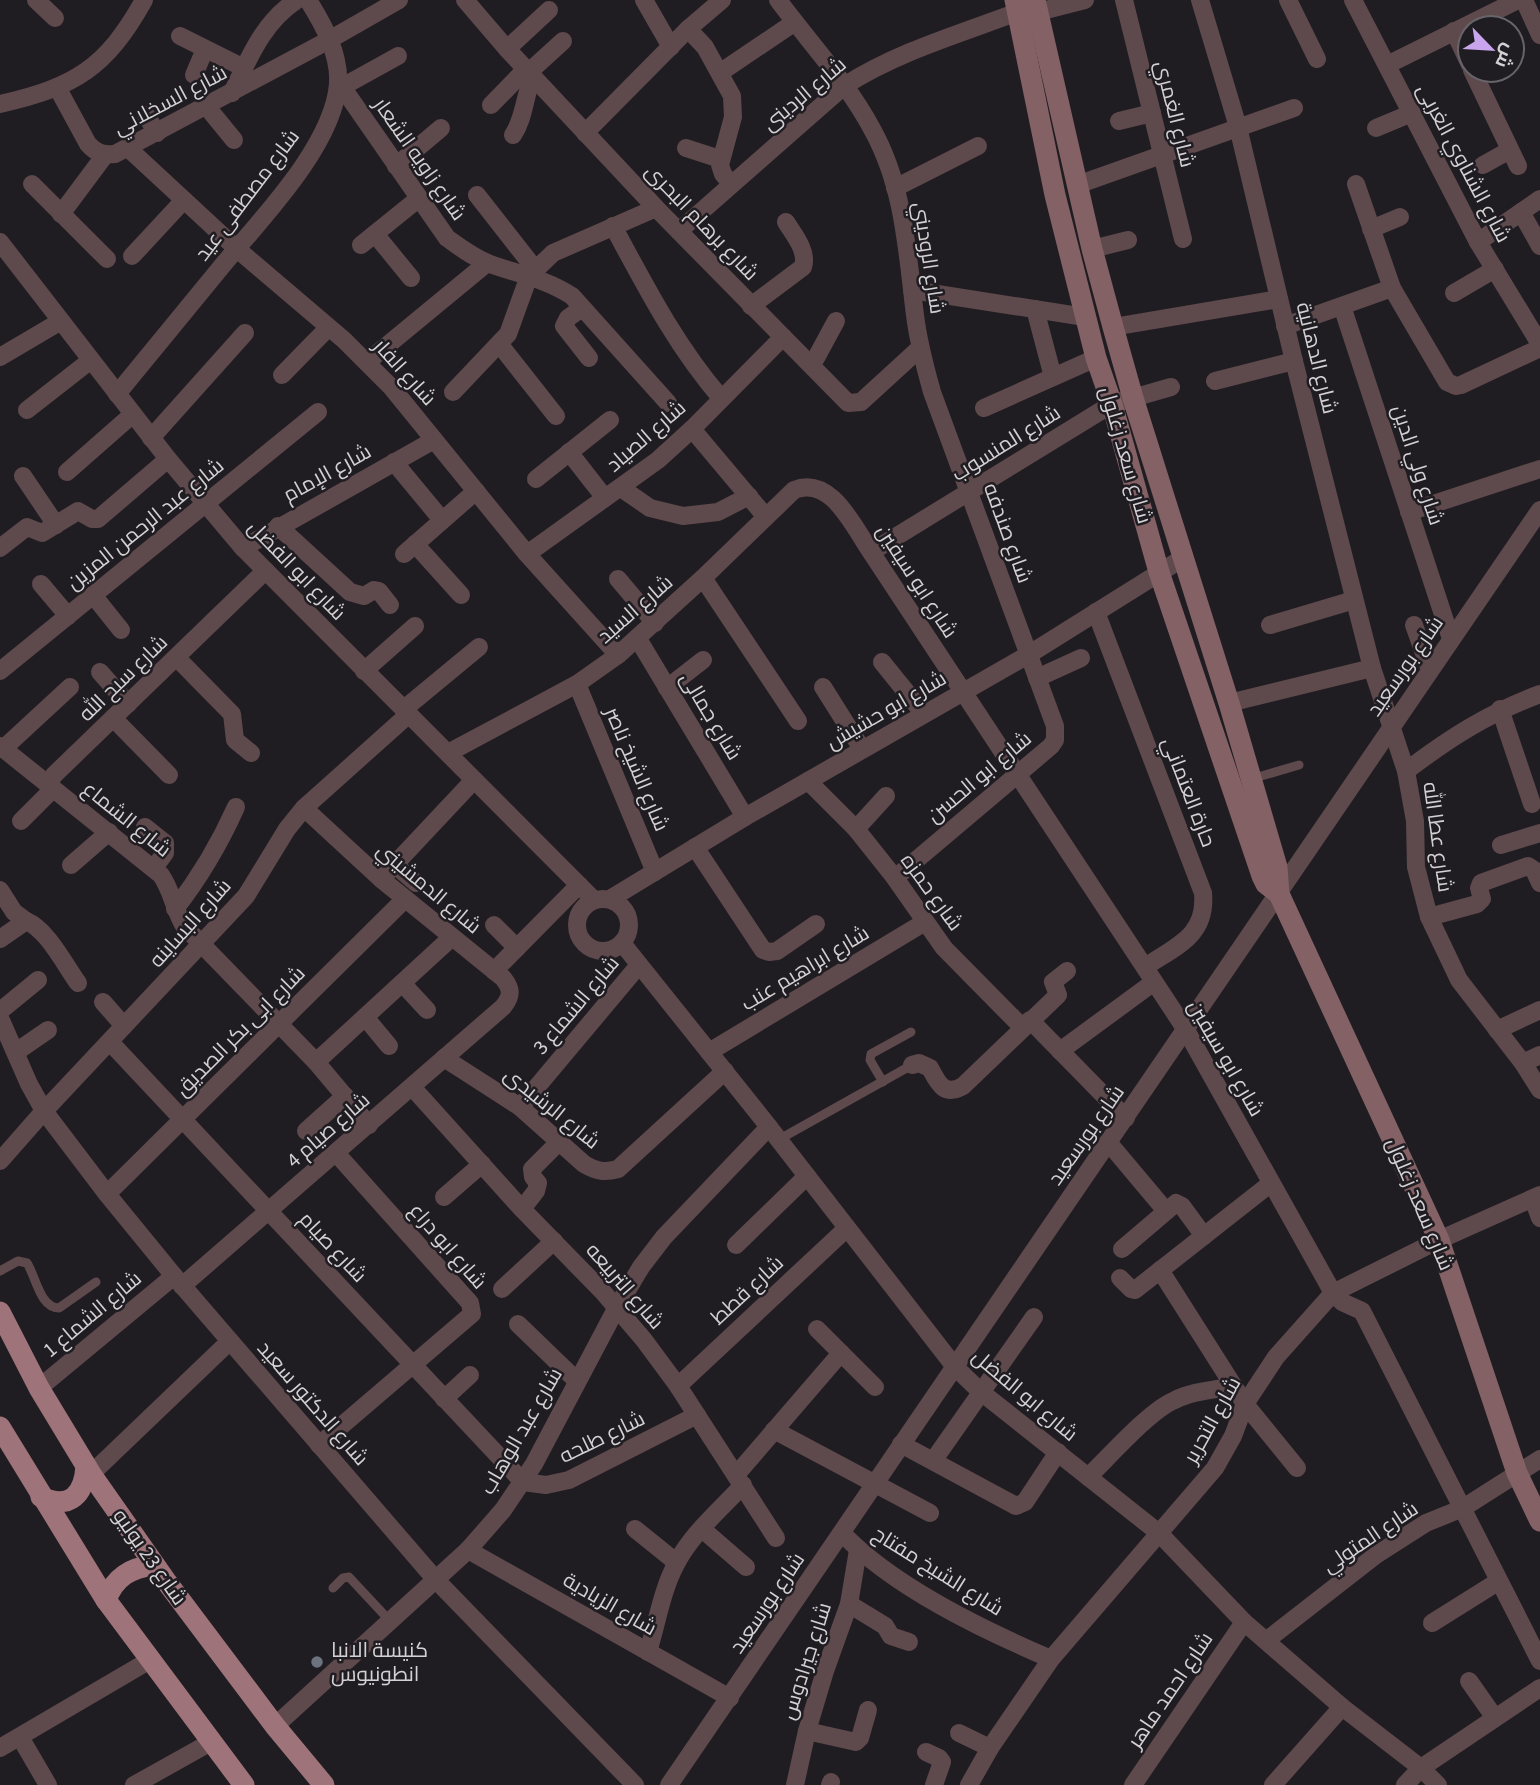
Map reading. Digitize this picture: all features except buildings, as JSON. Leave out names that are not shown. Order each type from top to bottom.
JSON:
[{"type":"main road","name":"شارع 23 يوليو","points":[[0,1312],[39,1388],[89,1470],[154,1565],[275,1726],[324,1785]]},
{"type":"main road","points":[[0,1427],[106,1600],[244,1785]]},
{"type":"main road","points":[[41,1497],[54,1503],[68,1502],[79,1494],[89,1470]]},
{"type":"main road","points":[[106,1600],[111,1588],[128,1571],[154,1565]]},
{"type":"street","points":[[36,0],[55,18]]},
{"type":"street","points":[[0,104],[32,97],[57,87],[75,79],[99,62],[119,42],[144,0]]},
{"type":"street","points":[[232,93],[260,36],[273,20],[297,0]]},
{"type":"street","name":"شارع مصطفى عيد","points":[[117,394],[316,147],[340,84],[329,40],[308,0]]},
{"type":"street","name":"شارع السخلاني","points":[[57,87],[88,144],[95,152],[115,154],[207,107],[399,0]]},
{"type":"street","name":"شارع برهام البحرى","points":[[465,0],[529,73],[656,208],[848,403],[857,404],[920,348]]},
{"type":"street","points":[[644,0],[671,47]]},
{"type":"street","points":[[585,133],[688,29],[722,0]]},
{"type":"street","name":"شارع الروديني","points":[[778,0],[844,86],[873,129],[895,188],[904,222],[920,348]]},
{"type":"street","name":"شارع الردينى","points":[[679,231],[844,86],[887,61],[1027,6],[1085,0]]},
{"type":"street","name":"شارع الغمري","points":[[1124,0],[1183,239]]},
{"type":"street","name":"شارع الدهانية","points":[[1200,0],[1238,127],[1354,600],[1390,726]]},
{"type":"street","points":[[1288,0],[1317,59]]},
{"type":"street","name":"شارع الشناوي الغربى","points":[[1353,0],[1478,242],[1540,346]]},
{"type":"street","points":[[1387,65],[1518,0]]},
{"type":"street","points":[[1524,0],[1540,35]]},
{"type":"street","name":"شارع سعد زغلول","points":[[1027,6],[1077,184],[1113,327],[1122,401],[1159,572],[1262,876],[1266,884],[1279,894]]},
{"type":"street","name":"شارع سعد زغلول","points":[[1027,6],[1055,195],[1096,358],[1122,401],[1183,558],[1277,867],[1279,894],[1440,1240],[1517,1473],[1540,1521]]},
{"type":"street","points":[[507,49],[549,10]]},
{"type":"street","points":[[721,72],[794,22]]},
{"type":"street","points":[[688,29],[705,47],[732,96],[733,117],[720,159],[723,174],[732,184]]},
{"type":"street","points":[[1454,31],[1456,35]]},
{"type":"street","points":[[180,36],[244,68]]},
{"type":"street","points":[[491,105],[563,41]]},
{"type":"street","points":[[194,75],[205,49]]},
{"type":"street","points":[[340,84],[398,56]]},
{"type":"street","points":[[513,135],[519,126],[529,73]]},
{"type":"street","name":"شارع زاويه الشعار","points":[[340,84],[447,237],[466,252],[487,263],[532,272],[572,296],[668,403]]},
{"type":"street","points":[[1479,84],[1514,158],[1483,165]]},
{"type":"street","points":[[207,107],[234,140]]},
{"type":"street","points":[[1077,184],[1294,108]]},
{"type":"street","points":[[1119,121],[1152,113]]},
{"type":"street","points":[[1376,128],[1412,113]]},
{"type":"street","points":[[146,115],[157,133]]},
{"type":"street","points":[[396,166],[440,128]]},
{"type":"street","points":[[895,188],[978,146]]},
{"type":"street","points":[[686,148],[720,159]]},
{"type":"street","name":"شارع الفار","points":[[129,149],[367,362],[392,388],[527,554],[618,655]]},
{"type":"street","points":[[61,214],[105,155]]},
{"type":"street","points":[[32,184],[107,259]]},
{"type":"street","points":[[1356,184],[1392,288],[1447,382],[1461,385],[1540,346]]},
{"type":"street","points":[[477,195],[532,272]]},
{"type":"street","points":[[411,278],[368,240],[418,199]]},
{"type":"street","points":[[1478,242],[1540,199]]},
{"type":"street","points":[[132,256],[184,200]]},
{"type":"street","points":[[453,392],[500,345],[514,322],[532,272],[553,253],[656,208]]},
{"type":"street","points":[[1521,212],[1540,246]]},
{"type":"street","points":[[1371,229],[1400,217]]},
{"type":"street","points":[[751,306],[803,267],[806,259],[803,251],[786,222]]},
{"type":"street","points":[[613,226],[676,340],[721,398]]},
{"type":"street","points":[[1092,249],[1128,240]]},
{"type":"street","name":"شارع ابو الفضل","points":[[0,242],[168,459],[264,572],[579,885],[602,899]]},
{"type":"street","points":[[367,362],[487,263]]},
{"type":"street","points":[[1454,293],[1495,269]]},
{"type":"street","points":[[1285,326],[1392,288]]},
{"type":"street","points":[[912,290],[1085,317]]},
{"type":"street","points":[[1113,327],[1279,299]]},
{"type":"street","name":"شارع ولي الدين","points":[[1342,306],[1451,639]]},
{"type":"street","points":[[582,307],[568,317],[565,326],[589,358]]},
{"type":"street","points":[[1035,309],[1052,377]]},
{"type":"street","points":[[0,358],[61,321]]},
{"type":"street","points":[[810,364],[836,321]]},
{"type":"street","points":[[282,375],[328,328]]},
{"type":"street","points":[[152,438],[245,333]]},
{"type":"street","name":"شارع الصياد","points":[[527,554],[658,460],[783,337]]},
{"type":"street","points":[[500,345],[556,416]]},
{"type":"street","name":"شارع صندفه","points":[[920,348],[932,392],[1028,655]]},
{"type":"street","points":[[984,408],[1096,358]]},
{"type":"street","points":[[27,410],[91,360]]},
{"type":"street","points":[[1215,381],[1294,361]]},
{"type":"street","name":"شارع المنسوب","points":[[871,552],[1122,401],[1171,387]]},
{"type":"street","name":"شارع عبد الرحمن المزين","points":[[0,671],[318,412]]},
{"type":"street","points":[[67,472],[133,414]]},
{"type":"street","points":[[536,478],[610,420]]},
{"type":"street","points":[[692,429],[766,517]]},
{"type":"street","name":"شارع الإمام","points":[[243,548],[435,440]]},
{"type":"street","points":[[569,452],[613,493],[650,508],[683,516],[718,512],[749,496]]},
{"type":"street","points":[[0,548],[27,527],[42,533],[78,511],[92,519],[98,519],[168,459]]},
{"type":"street","points":[[394,462],[442,520]]},
{"type":"street","points":[[1409,512],[1540,469]]},
{"type":"street","points":[[23,476],[56,524]]},
{"type":"street","name":"شارع السيد","points":[[447,753],[576,684],[618,655],[793,491],[806,485],[819,488],[832,496]]},
{"type":"street","points":[[461,595],[410,549],[476,491]]},
{"type":"street","name":"شارع ابو سيفين","points":[[832,496],[1186,1030],[1333,1293],[1337,1298],[1362,1311],[1540,1661]]},
{"type":"street","name":"شارع بورسعيد","points":[[669,1785],[1540,510]]},
{"type":"street","points":[[278,526],[350,592],[364,596],[374,590],[379,591],[390,605]]},
{"type":"street","name":"شارع ابو حشيش","points":[[602,899],[655,872],[808,780],[1028,655],[1183,558]]},
{"type":"street","name":"شارع سبح الله","points":[[22,821],[48,794],[54,775],[264,572]]},
{"type":"street","points":[[703,578],[798,721]]},
{"type":"street","points":[[618,579],[655,623]]},
{"type":"street","points":[[41,584],[68,616]]},
{"type":"street","points":[[93,595],[121,630]]},
{"type":"street","points":[[1270,625],[1354,600]]},
{"type":"street","name":"حارة العتماني","points":[[1060,1051],[1191,936],[1201,923],[1205,908],[1203,893],[1096,612]]},
{"type":"street","points":[[1413,625],[1430,670]]},
{"type":"street","points":[[364,671],[415,626]]},
{"type":"street","name":"شارع جمالى","points":[[638,639],[745,817]]},
{"type":"street","name":"شارع البساينه","points":[[0,1161],[246,896],[287,829],[304,808],[406,711],[479,647]]},
{"type":"street","name":"شارع ابو الحسن","points":[[895,878],[1051,746],[1056,733],[1028,655]]},
{"type":"street","points":[[177,658],[232,714],[235,740],[251,753]]},
{"type":"street","points":[[1037,678],[1081,658]]},
{"type":"street","points":[[667,688],[704,660]]},
{"type":"street","points":[[882,662],[924,714]]},
{"type":"street","points":[[1229,703],[1372,668]]},
{"type":"street","points":[[100,671],[128,704]]},
{"type":"street","name":"شارع الشيخ ناصر","points":[[576,684],[655,872]]},
{"type":"street","points":[[1,747],[70,687]]},
{"type":"street","points":[[823,687],[862,749]]},
{"type":"street","points":[[1406,771],[1448,739],[1500,709],[1540,694]]},
{"type":"street","points":[[1500,709],[1532,804]]},
{"type":"street","points":[[113,718],[169,775]]},
{"type":"street","name":"شارع عطا الله","points":[[1390,726],[1406,771],[1415,821],[1416,867],[1429,917],[1459,980],[1540,1090]]},
{"type":"street","name":"شارع الشماع","points":[[1,747],[154,868],[167,883],[175,909],[184,926],[316,1062],[369,1125]]},
{"type":"street","points":[[381,879],[474,780]]},
{"type":"street","name":"شارع حمزه","points":[[808,780],[856,830],[958,964],[1060,1051],[1126,1118]]},
{"type":"street","points":[[856,830],[886,796]]},
{"type":"street","points":[[175,909],[220,844],[236,807]]},
{"type":"street","name":"شارع الدمشيني","points":[[304,808],[381,879],[494,971],[510,987],[510,998],[503,1007]]},
{"type":"street","points":[[145,827],[165,843],[165,853],[154,868]]},
{"type":"street","points":[[71,865],[109,832]]},
{"type":"street","points":[[1501,845],[1540,832]]},
{"type":"street","points":[[695,847],[763,950],[777,951],[816,925]]},
{"type":"street","points":[[395,864],[416,883]]},
{"type":"street","points":[[1429,917],[1477,904],[1482,899],[1479,888],[1481,883],[1528,866],[1534,870],[1540,883]]},
{"type":"street","points":[[494,971],[579,885]]},
{"type":"street","points":[[0,890],[13,912],[41,930],[78,983]]},
{"type":"street","name":"شارع ابى بكر الصديق","points":[[107,1194],[405,899]]},
{"type":"street","points":[[602,899],[623,907],[629,922],[622,943],[615,948],[598,950],[590,948],[579,935],[577,927],[581,910],[602,899]]},
{"type":"street","points":[[0,939],[26,921]]},
{"type":"street","name":"شارع ابراهيم عنب","points":[[709,1052],[925,922]]},
{"type":"street","points":[[494,925],[517,948]]},
{"type":"street","points":[[316,1062],[452,937]]},
{"type":"street","name":"شارع ابو الفضل","points":[[622,943],[955,1367],[981,1392],[1159,1533],[1244,1622],[1438,1785]]},
{"type":"street","name":"شارع الشماع 3","points":[[520,1107],[639,965]]},
{"type":"street","points":[[912,1065],[925,1065],[930,1068],[940,1087],[947,1091],[956,1091],[1058,995],[1054,982],[1067,971]]},
{"type":"street","points":[[0,1011],[38,980]]},
{"type":"street","points":[[402,983],[427,1010]]},
{"type":"street","points":[[103,1002],[124,1026]]},
{"type":"street","name":"شارع صيام 4","points":[[178,1281],[268,1212],[503,1007]]},
{"type":"street","points":[[1497,1030],[1540,1010]]},
{"type":"street","points":[[365,1017],[389,1046]]},
{"type":"street","name":"شارع الدكتور سعيد","points":[[0,1018],[44,1111],[178,1281],[436,1580],[635,1785]]},
{"type":"street","points":[[16,1052],[48,1030]]},
{"type":"street","name":"شارع صيام","points":[[110,1042],[523,1482]]},
{"type":"street","points":[[1522,1063],[1540,1055]]},
{"type":"street","name":"شارع الرشيدى","points":[[444,1058],[520,1107],[584,1164],[594,1170],[606,1172],[618,1169],[725,1072]]},
{"type":"street","name":"شارع التربيعه","points":[[412,1087],[522,1209],[617,1307],[678,1386],[776,1538]]},
{"type":"street","points":[[306,1131],[345,1096]]},
{"type":"street","name":"شارع عبد الوهاب","points":[[275,1726],[468,1550],[523,1482],[641,1267],[664,1237],[774,1134]]},
{"type":"street","points":[[522,1209],[538,1189],[538,1183],[533,1178],[533,1169],[559,1142]]},
{"type":"street","points":[[1108,1142],[1166,1211]]},
{"type":"street","name":"شارع ابو دراع","points":[[320,1445],[468,1319],[472,1308],[336,1153]]},
{"type":"street","points":[[444,1197],[482,1164]]},
{"type":"street","points":[[736,1245],[807,1176]]},
{"type":"street","points":[[1120,1278],[1135,1290],[1270,1184]]},
{"type":"street","points":[[1536,1197],[1540,1217]]},
{"type":"street","name":"شارع التحرير","points":[[969,1785],[990,1748],[1051,1659],[1215,1468],[1233,1436],[1245,1404],[1276,1357],[1333,1293],[1440,1240],[1536,1197]]},
{"type":"street","points":[[1122,1249],[1174,1204],[1180,1205],[1204,1236]]},
{"type":"street","name":"شارع قطط","points":[[678,1386],[847,1228]]},
{"type":"street","points":[[502,1289],[554,1241]]},
{"type":"street","points":[[1160,1270],[1245,1404],[1297,1468]]},
{"type":"street","name":"شارع الشماع 1","points":[[39,1388],[178,1281]]},
{"type":"street","points":[[933,1461],[1034,1317]]},
{"type":"street","points":[[518,1324],[577,1381]]},
{"type":"street","points":[[817,1329],[875,1387]]},
{"type":"street","points":[[89,1470],[230,1341]]},
{"type":"street","points":[[648,1652],[667,1582],[676,1562],[740,1480],[774,1430],[841,1353]]},
{"type":"street","points":[[444,1399],[470,1375]]},
{"type":"street","points":[[1088,1477],[1171,1401],[1190,1394],[1234,1386]]},
{"type":"street","name":"شارع طلحه","points":[[523,1482],[546,1485],[569,1480],[697,1415]]},
{"type":"street","points":[[774,1430],[930,1513]]},
{"type":"street","points":[[901,1444],[1012,1505],[1019,1506],[1026,1502],[1058,1452]]},
{"type":"street","name":"شارع المتولي","points":[[1267,1640],[1376,1555],[1426,1523],[1463,1508],[1540,1459]]},
{"type":"street","points":[[635,1529],[676,1562]]},
{"type":"street","points":[[702,1529],[746,1567]]},
{"type":"street","name":"شارع الشيخ مفتاح","points":[[842,1533],[858,1550],[955,1614],[1002,1639],[1051,1659]]},
{"type":"street","name":"شارع الزيادية","points":[[468,1550],[730,1698]]},
{"type":"street","name":"شارع جيرادوس","points":[[794,1785],[825,1671],[849,1604],[858,1550]]},
{"type":"street","points":[[1432,1623],[1499,1581]]},
{"type":"street","points":[[849,1604],[885,1626],[891,1636],[909,1642]]},
{"type":"street","name":"شارع احمد ماهر","points":[[1140,1782],[1244,1622]]},
{"type":"street","points":[[0,1748],[150,1660]]},
{"type":"street","points":[[1469,1681],[1495,1718]]},
{"type":"street","points":[[1405,1785],[1421,1768],[1540,1688]]},
{"type":"street","points":[[1273,1785],[1342,1707]]},
{"type":"street","points":[[807,1731],[856,1742],[860,1738],[868,1710]]},
{"type":"street","points":[[960,1732],[990,1748]]},
{"type":"street","points":[[20,1737],[48,1785]]},
{"type":"street","points":[[134,1785],[211,1742]]},
{"type":"street","points":[[926,1752],[943,1762],[934,1785]]},
{"type":"lane","points":[[1251,779],[1299,765]]},
{"type":"lane","points":[[883,1082],[870,1060],[871,1054],[911,1032]]},
{"type":"lane","points":[[774,1134],[883,1082],[912,1065]]},
{"type":"lane","points":[[0,1271],[18,1261],[27,1264],[47,1304],[54,1308],[59,1308],[96,1282]]},
{"type":"lane","points":[[333,1588],[343,1578],[349,1577],[390,1621]]},
{"type":"place","name":"كنيسة الانبا انطونيوس","points":[[317,1662]]}]
